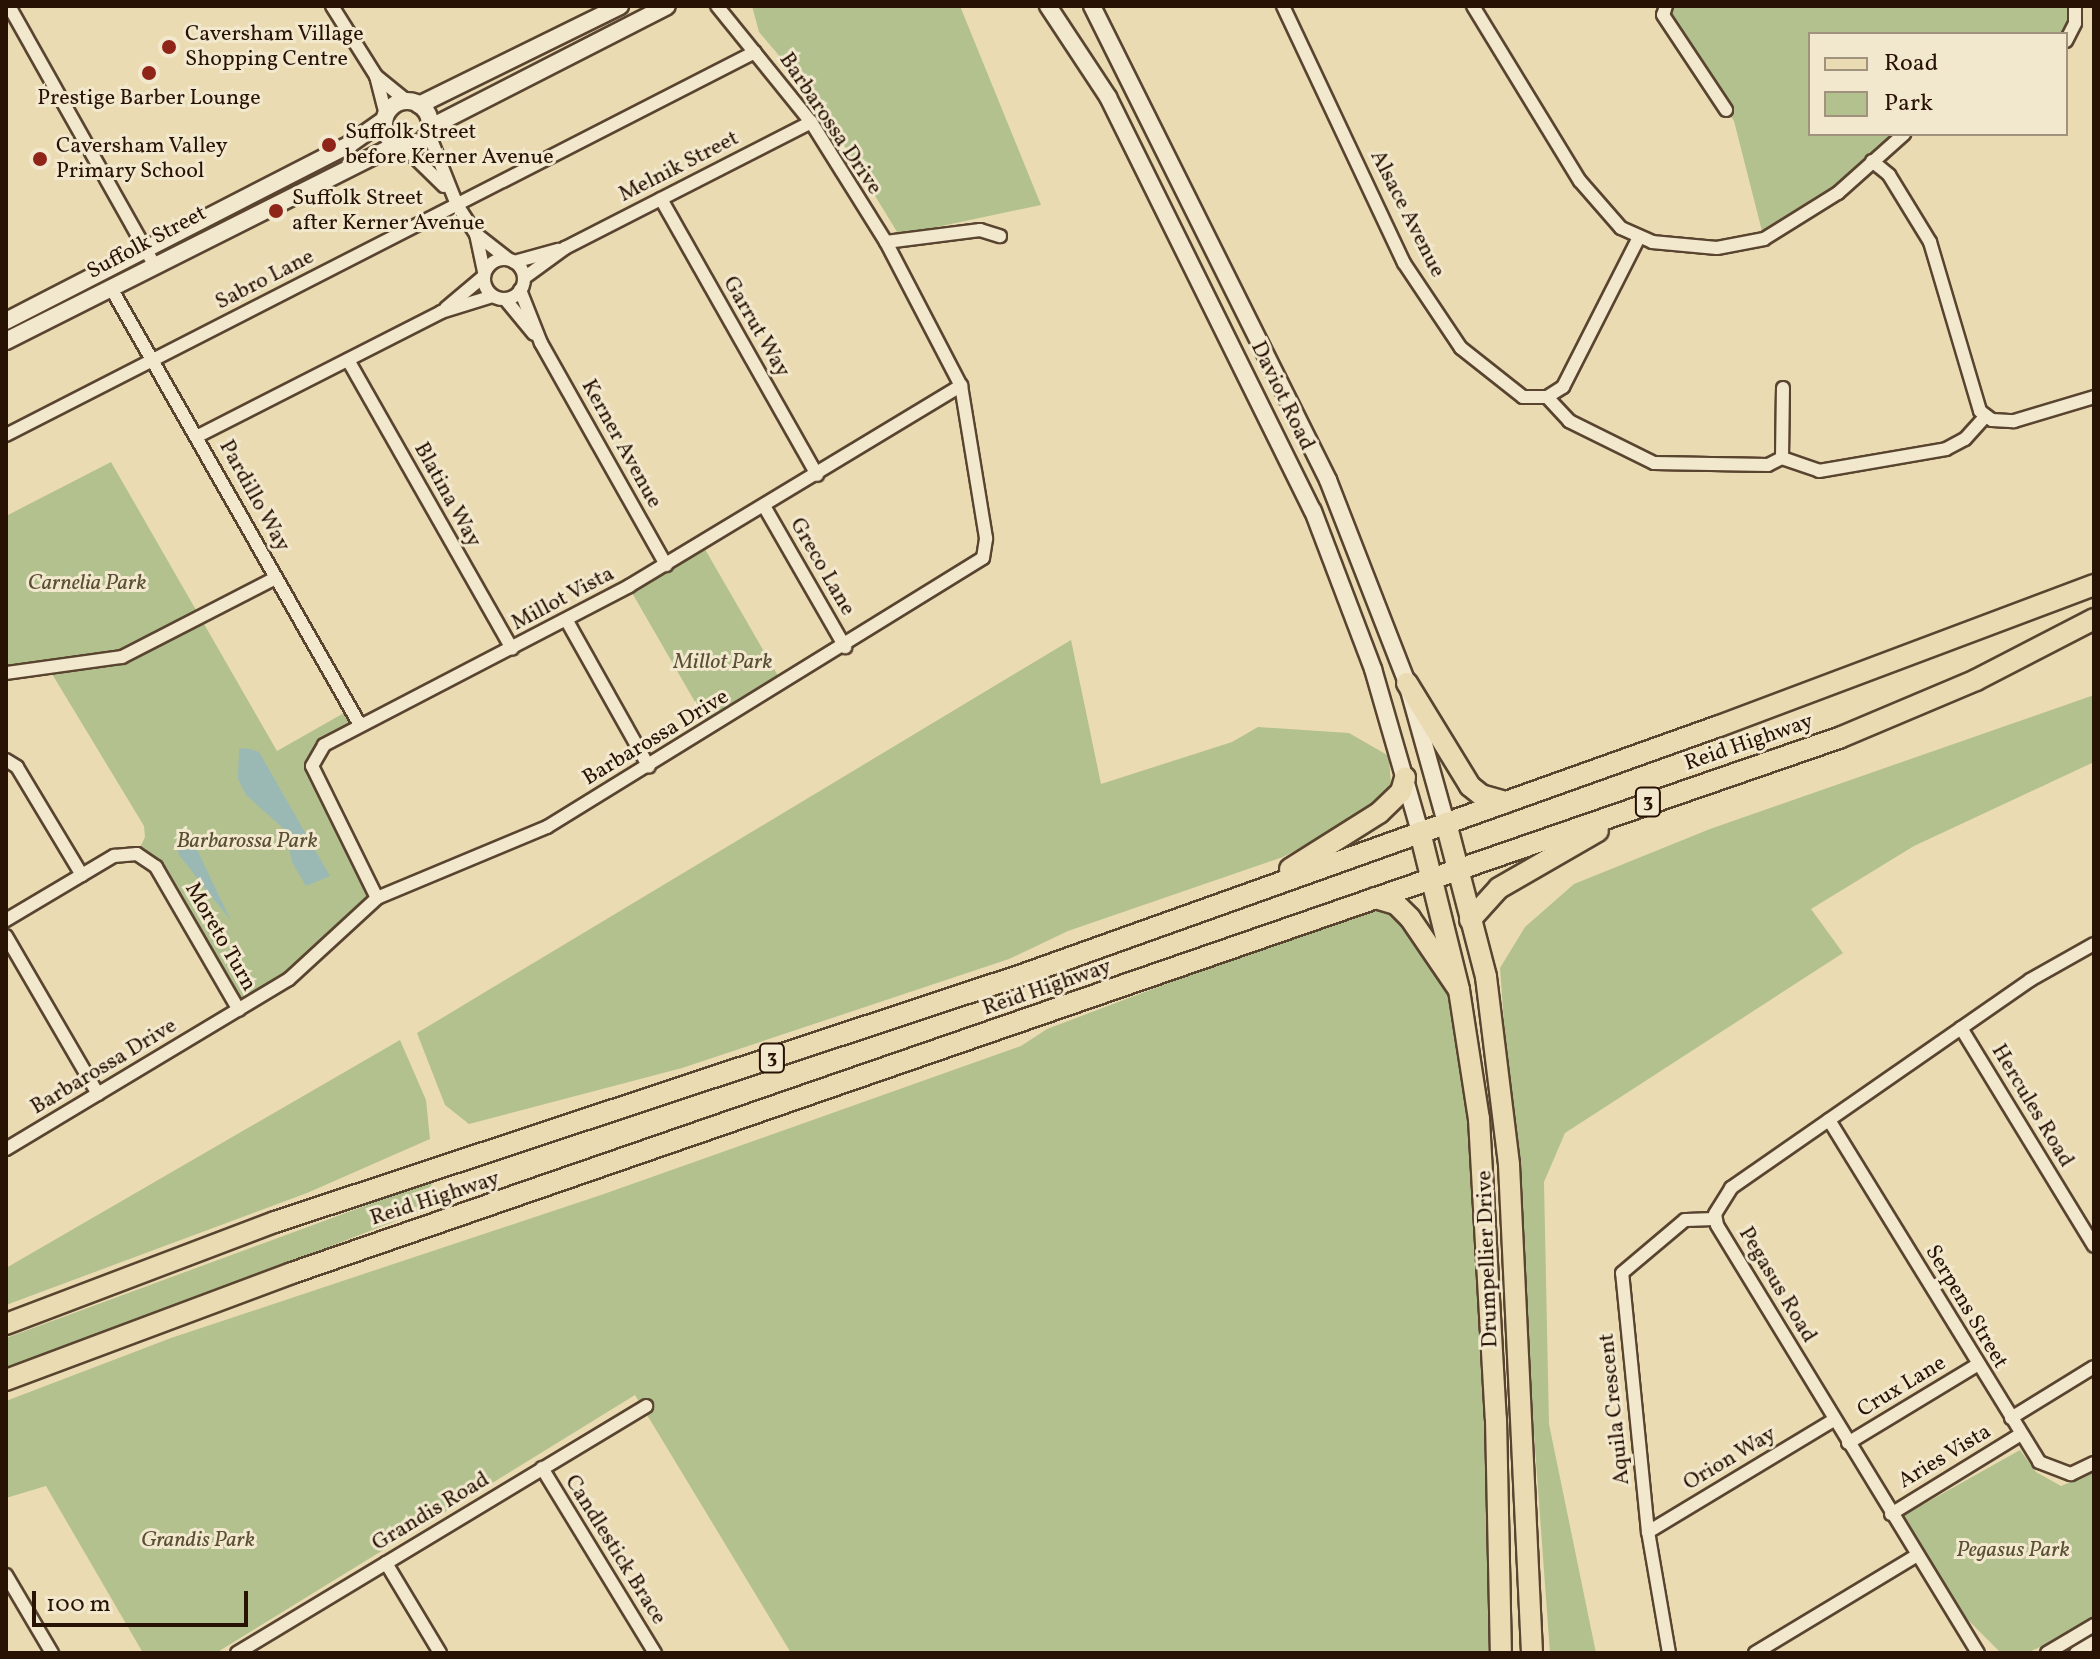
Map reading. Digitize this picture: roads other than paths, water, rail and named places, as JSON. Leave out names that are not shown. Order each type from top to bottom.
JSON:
[{"type":"main road","name":"Reid Highway","points":[[6,1324],[397,1181],[1022,975],[1506,802],[2094,585]]},
{"type":"main road","name":"Reid Highway","points":[[6,1380],[415,1231],[538,1191],[1457,867],[1839,738],[1976,680],[2094,619]]},
{"type":"main road","points":[[1407,683],[1470,786],[1481,795],[1506,802]]},
{"type":"main road","points":[[1470,920],[1499,888],[1590,834],[1799,765],[1839,738]]},
{"type":"main road","points":[[1256,890],[1379,813],[1401,792],[1405,778]]},
{"type":"main road","name":"Drumpellier Drive","points":[[1446,823],[1486,977],[1509,1165],[1532,1653]]},
{"type":"main road","name":"Drumpellier Drive","points":[[1420,832],[1459,990],[1484,1182],[1501,1653]]},
{"type":"main road","points":[[1375,898],[1396,904],[1410,918],[1459,990]]},
{"type":"street","points":[[9,6],[149,256]]},
{"type":"street","points":[[332,6],[376,76],[386,135],[446,188],[476,234],[511,260]]},
{"type":"street","points":[[385,117],[620,6]]},
{"type":"street","points":[[400,146],[419,144],[429,130],[667,6]]},
{"type":"street","name":"Barbarossa Drive","points":[[6,1149],[308,966],[377,898],[521,840],[649,767],[983,558],[986,538],[961,386],[886,242],[811,122],[742,32],[717,6]]},
{"type":"street","name":"Barbarossa Drive","points":[[732,6],[742,32]]},
{"type":"street","name":"Daviot Road","points":[[1048,6],[1108,97],[1291,463],[1368,656],[1420,832]]},
{"type":"street","name":"Daviot Road","points":[[1092,6],[1307,431],[1366,569],[1407,683],[1446,823]]},
{"type":"street","name":"Alsace Avenue","points":[[1283,6],[1404,263],[1453,336],[1523,397],[1547,397]]},
{"type":"street","points":[[1473,6],[1580,181],[1621,228],[1639,237],[1717,248],[1753,243],[1838,193],[1902,136]]},
{"type":"street","points":[[1666,6],[1663,15],[1726,110]]},
{"type":"street","points":[[2068,37],[2075,23],[2075,6]]},
{"type":"street","name":"Sabro Lane","points":[[6,435],[755,52]]},
{"type":"street","points":[[376,76],[428,115],[429,130],[446,188]]},
{"type":"street","name":"Suffolk Street","points":[[6,341],[111,288],[149,256],[350,144],[385,117]]},
{"type":"street","name":"Melnik Street","points":[[499,297],[522,284],[565,248],[811,122]]},
{"type":"street","name":"Suffolk Street","points":[[6,321],[400,146]]},
{"type":"street","points":[[1872,161],[1889,175],[1930,242],[1977,404],[1986,416],[2014,421],[2094,397]]},
{"type":"street","name":"Garrut Way","points":[[661,199],[817,475]]},
{"type":"street","points":[[886,242],[980,230],[1000,236]]},
{"type":"street","points":[[441,312],[484,275],[476,234]]},
{"type":"street","points":[[1639,237],[1563,387],[1547,397],[1569,421],[1654,463],[1768,465],[1782,458],[1819,471],[1946,449],[1965,439],[1986,416]]},
{"type":"street","name":"Melnik Street","points":[[484,275],[493,262],[565,248]]},
{"type":"street","name":"Kerner Avenue","points":[[511,260],[541,343],[666,565]]},
{"type":"street","name":"Kerner Avenue","points":[[484,275],[499,297],[541,343]]},
{"type":"street","name":"Pardillo Way","points":[[111,288],[360,725]]},
{"type":"street","points":[[198,436],[441,312],[499,297]]},
{"type":"street","name":"Blatina Way","points":[[348,360],[512,649]]},
{"type":"street","name":"Millot Vista","points":[[377,898],[312,766],[324,745],[567,621],[817,475],[961,386]]},
{"type":"street","points":[[1782,458],[1783,388]]},
{"type":"street","name":"Greco Lane","points":[[764,506],[845,647]]},
{"type":"street","points":[[6,673],[122,657],[276,578]]},
{"type":"street","points":[[567,621],[649,767]]},
{"type":"street","points":[[6,760],[17,767],[82,875]]},
{"type":"street","name":"Moreto Turn","points":[[6,920],[126,853],[156,867],[239,1010]]},
{"type":"street","points":[[6,936],[98,1094]]},
{"type":"street","name":"Pegasus Road","points":[[1978,1653],[1916,1556],[1715,1219],[1717,1205],[1731,1188],[2055,963],[2093,948]]},
{"type":"street","name":"Hercules Road","points":[[1961,1028],[2094,1246]]},
{"type":"street","name":"Serpens Street","points":[[1829,1120],[1977,1365],[2042,1466],[2054,1472],[2071,1474],[2094,1463]]},
{"type":"street","name":"Aquila Crescent","points":[[1669,1653],[1648,1532],[1622,1273],[1685,1220],[1715,1219]]},
{"type":"street","name":"Crux Lane","points":[[1848,1443],[1977,1365]]},
{"type":"street","points":[[2011,1418],[2094,1367]]},
{"type":"street","name":"Grandis Road","points":[[237,1653],[646,1406]]},
{"type":"street","name":"Orion Way","points":[[1648,1532],[1834,1420]]},
{"type":"street","name":"Aries Vista","points":[[1891,1514],[2021,1434]]},
{"type":"street","name":"Candlestick Brace","points":[[542,1468],[655,1653]]},
{"type":"street","points":[[1755,1653],[1916,1556]]},
{"type":"street","points":[[386,1563],[440,1653]]},
{"type":"street","points":[[6,1575],[52,1653]]},
{"type":"street","points":[[2047,1653],[2094,1625]]},
{"type":"street","points":[[2076,1653],[2094,1642]]},
{"type":"water","points":[[239,749],[259,752],[330,876],[306,886],[292,862],[285,830],[246,795],[238,779]]},
{"type":"water","points":[[187,838],[193,841],[231,921],[179,855],[176,842]]},
{"type":"place","name":"Caversham Village Shopping Centre","points":[[169,47]]},
{"type":"place","name":"Prestige Barber Lounge","points":[[149,73]]},
{"type":"place","name":"Suffolk Street before Kerner Avenue","points":[[329,145]]},
{"type":"place","name":"Caversham Valley Primary School","points":[[40,159]]},
{"type":"place","name":"Suffolk Street after Kerner Avenue","points":[[276,211]]},
{"type":"park label","name":"Carnelia Park","points":[[87,584]]},
{"type":"park label","name":"Millot Park","points":[[723,663]]},
{"type":"park label","name":"Barbarossa Park","points":[[247,842]]},
{"type":"park label","name":"Grandis Park","points":[[198,1541]]},
{"type":"park label","name":"Pegasus Park","points":[[2013,1551]]}]
